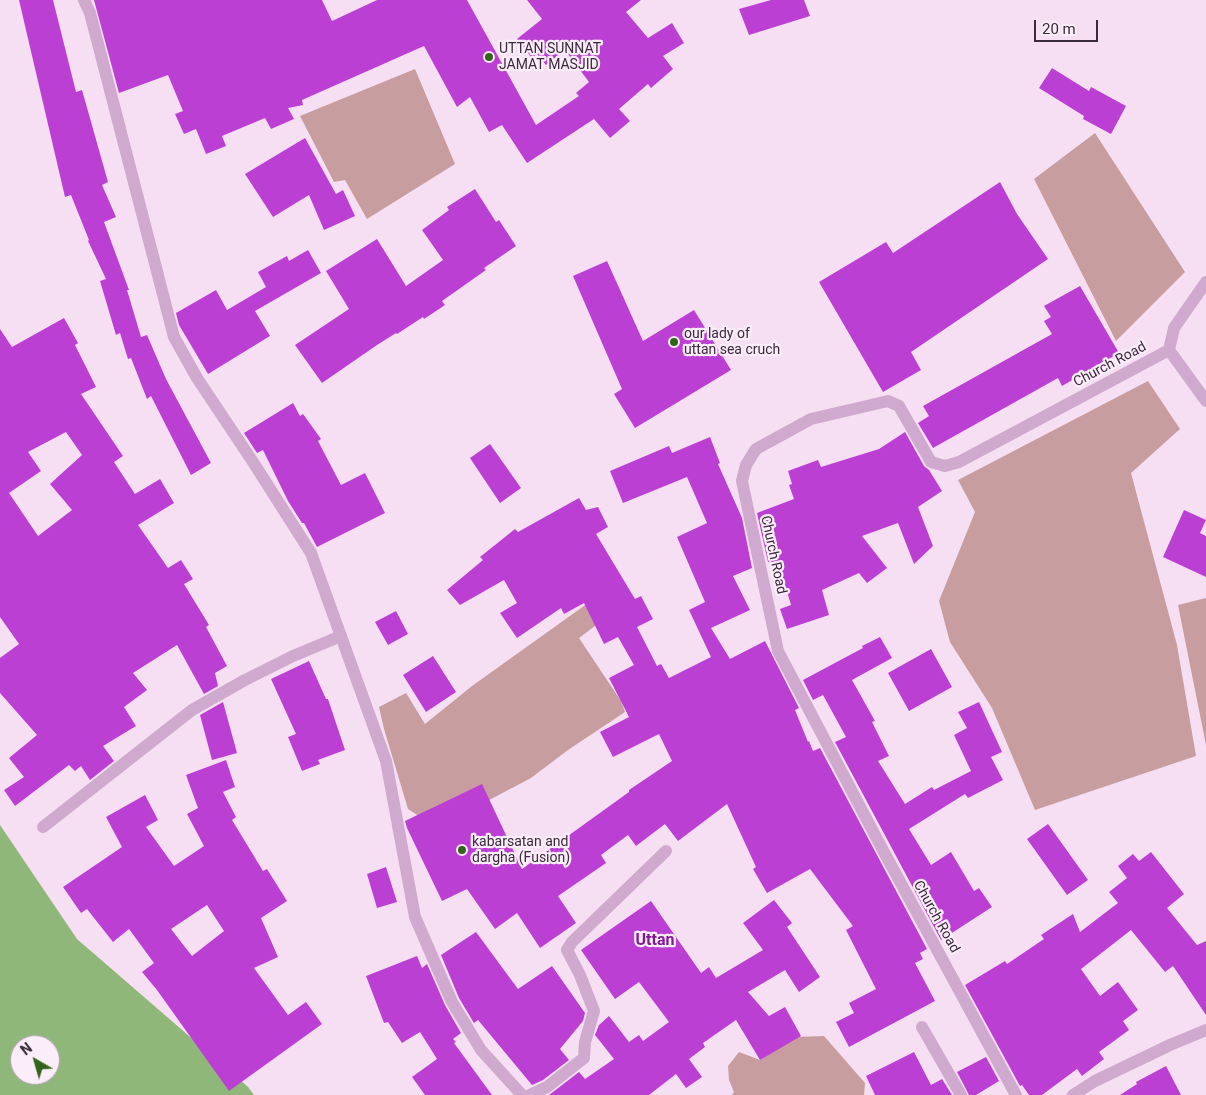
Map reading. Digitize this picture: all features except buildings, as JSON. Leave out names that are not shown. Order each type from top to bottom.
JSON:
[{"type":"street","points":[[84,0],[90,13],[174,337],[197,378],[311,553],[386,761],[415,917],[452,1002],[481,1050],[522,1095]]},
{"type":"street","points":[[1206,282],[1174,328],[1169,350],[1206,401]]},
{"type":"street","name":"Church Road","points":[[1016,1095],[778,652],[742,481],[746,465],[756,449],[811,419],[888,401],[899,406],[931,462],[944,466],[958,462],[1169,350]]},
{"type":"street","points":[[43,826],[192,710],[293,656],[341,636]]},
{"type":"street","points":[[530,1095],[548,1087],[584,1058],[585,1042],[594,1011],[567,950],[572,942],[666,851]]},
{"type":"street","points":[[922,1027],[961,1095]]},
{"type":"street","points":[[1073,1095],[1095,1081],[1206,1030]]},
{"type":"shaded area","points":[[415,69],[455,164],[367,219],[345,180],[334,182],[300,116]]},
{"type":"shaded area","points":[[1095,133],[1185,272],[1116,341],[1034,179]]},
{"type":"shaded area","points":[[1148,381],[1180,429],[1131,473],[1177,645],[1196,756],[1035,810],[992,708],[950,642],[939,601],[975,512],[958,480]]},
{"type":"shaded area","points":[[609,588],[620,607],[579,638],[621,701],[625,712],[568,750],[531,778],[476,807],[428,822],[408,809],[379,707],[406,693],[425,724],[472,686]]},
{"type":"shaded area","points":[[1206,598],[1206,745],[1178,605]]},
{"type":"shaded area","points":[[0,825],[77,939],[248,1087],[254,1095],[0,1095]]},
{"type":"shaded area","points":[[824,1036],[865,1083],[864,1095],[732,1095],[734,1092],[729,1080],[728,1066],[739,1052],[760,1060],[794,1037]]},
{"type":"place","name":"UTTAN SUNNAT JAMAT MASJID","points":[[489,57]]},
{"type":"place","name":"our lady of uttan sea cruch","points":[[674,342]]},
{"type":"place","name":"kabarsatan and dargha (Fusion)","points":[[462,850]]},
{"type":"district","name":"Uttan","points":[[655,941]]}]
